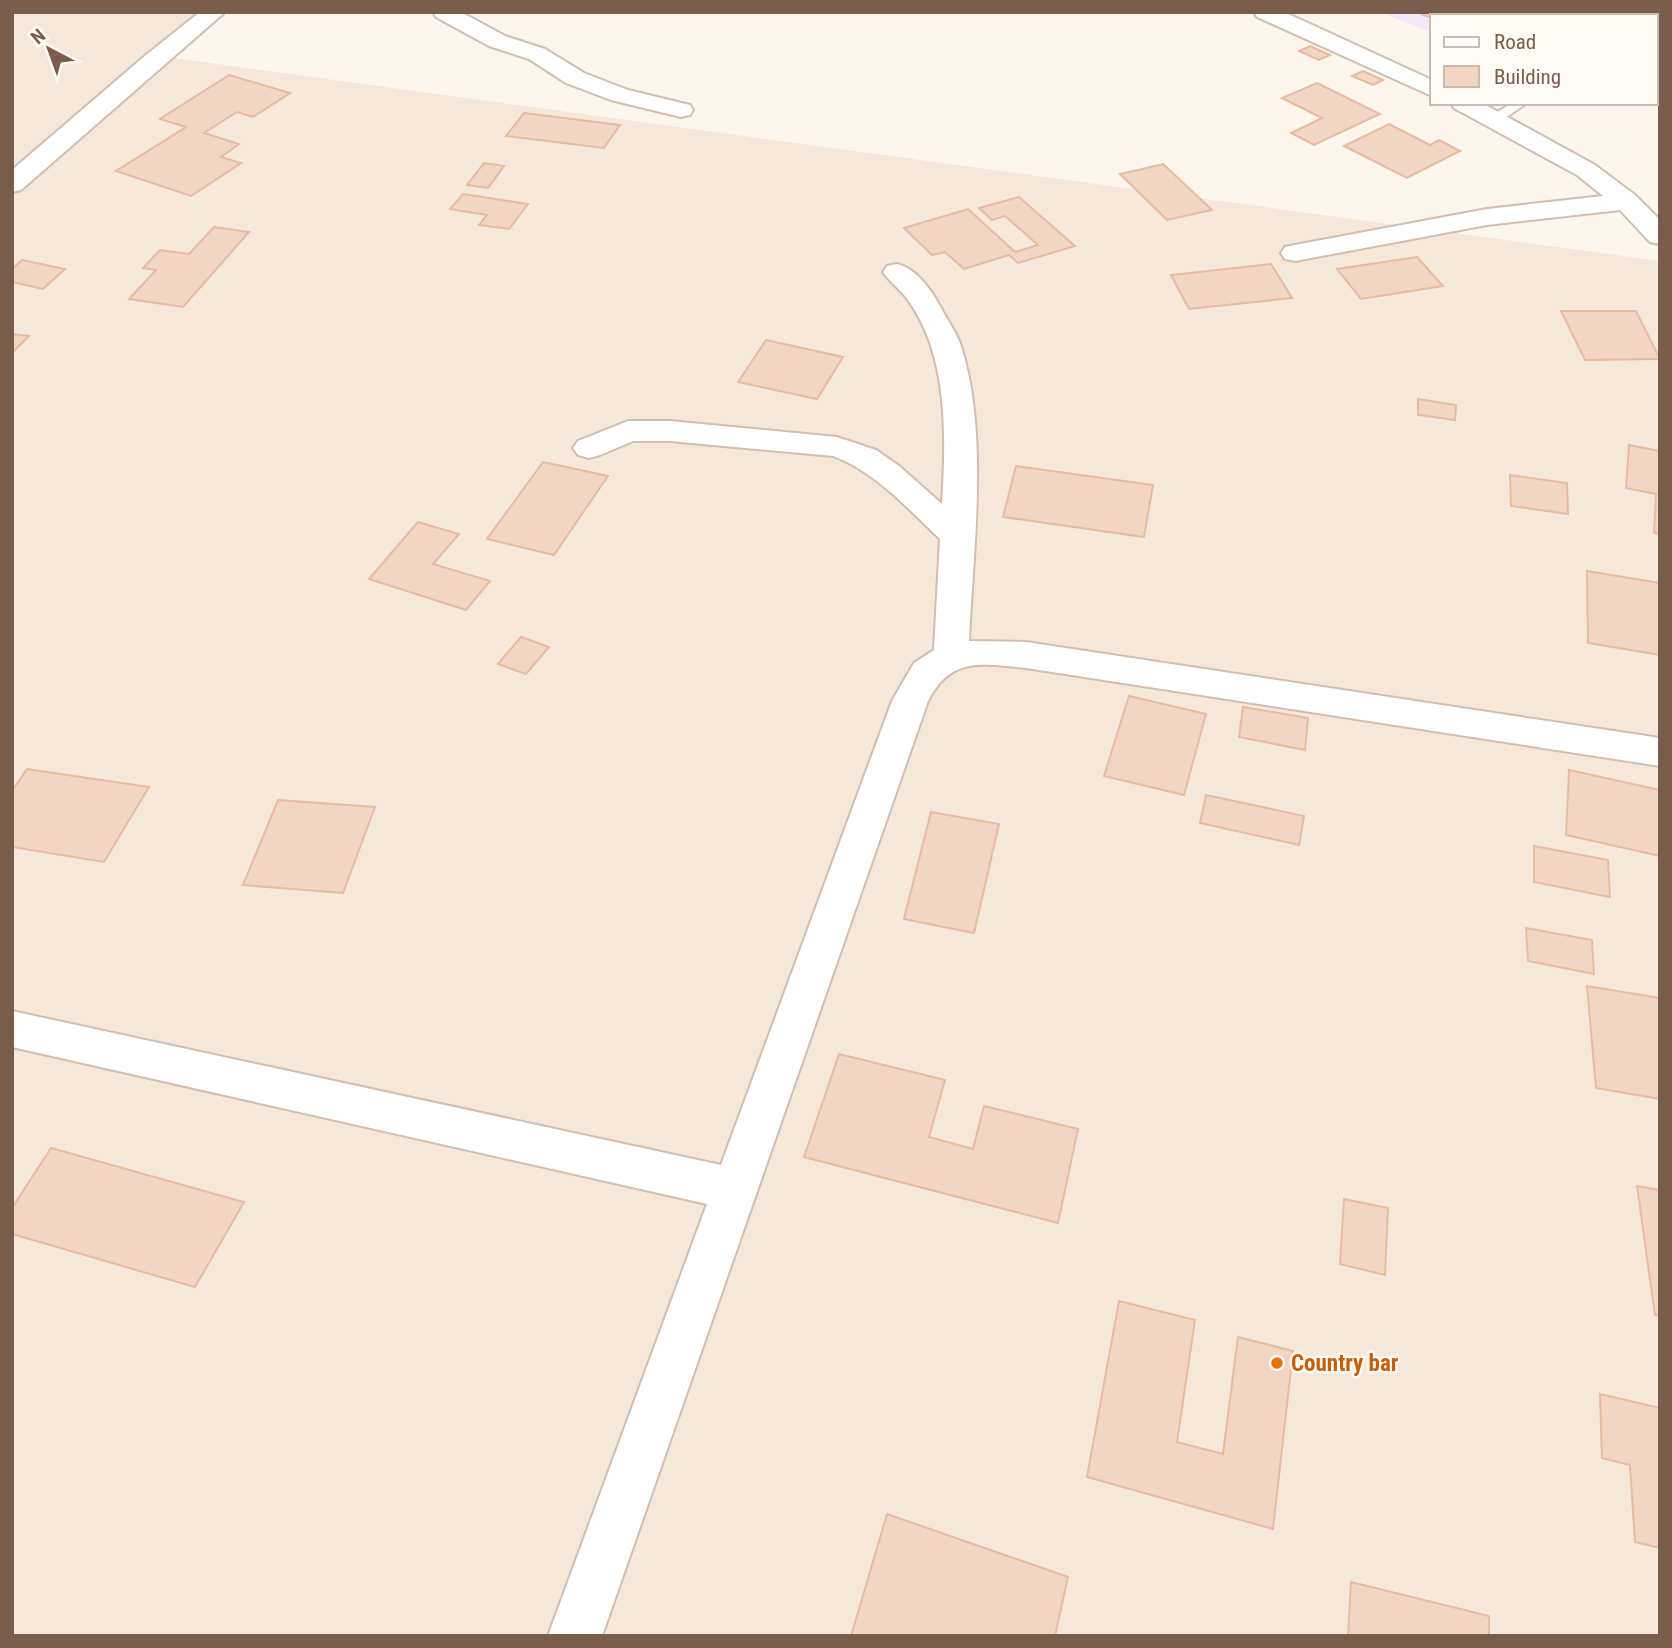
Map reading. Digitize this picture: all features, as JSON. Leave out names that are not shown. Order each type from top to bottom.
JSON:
[{"type":"street","points":[[12,184],[154,60],[214,12]]},
{"type":"street","points":[[444,12],[497,41],[537,54],[575,78],[620,95],[681,110]]},
{"type":"street","points":[[1265,12],[1430,88]]},
{"type":"street","points":[[1466,105],[1586,170],[1626,201],[1660,236]]},
{"type":"street","points":[[1295,253],[1487,218],[1626,201]]},
{"type":"street","points":[[897,272],[921,297],[946,345],[956,397],[961,452],[951,656]]},
{"type":"street","points":[[589,448],[628,431],[670,431],[837,447],[865,457],[888,473],[955,534]]},
{"type":"street","points":[[575,1636],[910,701],[928,671],[951,656],[994,653],[1026,655],[1660,752]]},
{"type":"street","points":[[12,1029],[733,1189]]},
{"type":"lane","points":[[1494,119],[1518,105]]},
{"type":"shaded area","points":[[12,12],[217,12],[166,57],[1660,261],[1660,1636],[12,1636]]},
{"type":"shaded area","points":[[1378,12],[1660,12],[1658,26],[1658,14],[1430,14],[1430,31]]},
{"type":"building","points":[[1416,12],[1497,14],[1430,14],[1430,17]]},
{"type":"building","points":[[1516,12],[1590,12],[1588,14],[1514,14]]},
{"type":"building","points":[[1310,46],[1330,55],[1319,60],[1299,51]]},
{"type":"building","points":[[1363,71],[1383,80],[1373,85],[1352,76]]},
{"type":"building","points":[[229,75],[290,93],[253,117],[237,112],[204,133],[239,144],[221,157],[241,163],[191,196],[116,171],[186,127],[160,119]]},
{"type":"building","points":[[1317,83],[1380,114],[1314,145],[1291,133],[1322,118],[1282,98]]},
{"type":"building","points":[[524,113],[620,125],[604,148],[506,136]]},
{"type":"building","points":[[1389,124],[1430,145],[1439,140],[1460,151],[1407,178],[1344,146]]},
{"type":"building","points":[[484,163],[504,166],[488,188],[467,185]]},
{"type":"building","points":[[1163,164],[1212,210],[1167,220],[1120,174]]},
{"type":"building","points":[[463,194],[528,204],[509,229],[479,225],[487,215],[450,209]]},
{"type":"building","points":[[1019,197],[1075,246],[1018,263],[1009,255],[964,269],[945,252],[932,255],[904,228],[968,209],[1015,252],[1038,245],[1005,216],[992,220],[979,208]]},
{"type":"building","points":[[214,227],[249,232],[183,307],[129,299],[156,270],[143,268],[160,250],[189,254]]},
{"type":"building","points":[[1417,257],[1443,286],[1361,299],[1337,269]]},
{"type":"building","points":[[22,260],[65,269],[43,289],[12,282],[12,269]]},
{"type":"building","points":[[1271,264],[1292,298],[1189,309],[1171,275]]},
{"type":"building","points":[[1561,311],[1636,311],[1660,359],[1585,360]]},
{"type":"building","points":[[12,334],[29,336],[12,353]]},
{"type":"building","points":[[766,340],[843,357],[817,399],[738,382]]},
{"type":"building","points":[[1418,399],[1456,405],[1455,420],[1418,415]]},
{"type":"building","points":[[1629,445],[1660,451],[1660,534],[1654,533],[1656,494],[1626,488]]},
{"type":"building","points":[[543,462],[608,476],[554,555],[487,539]]},
{"type":"building","points":[[1016,466],[1153,485],[1144,537],[1003,517]]},
{"type":"building","points":[[1510,475],[1567,483],[1568,514],[1511,506]]},
{"type":"building","points":[[418,522],[459,534],[433,564],[490,581],[466,610],[369,579]]},
{"type":"building","points":[[1587,571],[1660,583],[1660,655],[1588,643]]},
{"type":"building","points":[[521,637],[549,647],[526,674],[498,664]]},
{"type":"building","points":[[1129,696],[1206,714],[1184,795],[1104,776]]},
{"type":"building","points":[[1243,707],[1308,718],[1305,750],[1239,737]]},
{"type":"building","points":[[27,769],[149,787],[104,862],[12,847],[12,791]]},
{"type":"building","points":[[1569,770],[1660,790],[1660,856],[1566,835]]},
{"type":"building","points":[[1206,795],[1304,816],[1299,845],[1200,823]]},
{"type":"building","points":[[278,800],[375,807],[343,893],[243,885]]},
{"type":"building","points":[[931,812],[999,824],[974,933],[904,919]]},
{"type":"building","points":[[1534,846],[1608,860],[1610,897],[1534,882]]},
{"type":"building","points":[[1526,928],[1592,940],[1594,974],[1528,961]]},
{"type":"building","points":[[1587,986],[1660,998],[1660,1099],[1596,1088]]},
{"type":"building","points":[[839,1054],[945,1080],[929,1137],[973,1149],[984,1106],[1078,1129],[1058,1223],[804,1157]]},
{"type":"building","points":[[51,1148],[244,1202],[195,1287],[12,1234],[12,1208]]},
{"type":"building","points":[[1637,1186],[1660,1190],[1660,1316],[1655,1315]]},
{"type":"building","points":[[1344,1199],[1388,1208],[1385,1275],[1340,1264]]},
{"type":"building","points":[[1119,1301],[1195,1320],[1177,1442],[1223,1454],[1238,1337],[1293,1351],[1273,1529],[1087,1477]]},
{"type":"building","points":[[1600,1394],[1660,1408],[1660,1548],[1635,1542],[1630,1465],[1602,1458]]},
{"type":"building","points":[[887,1514],[1068,1577],[1055,1636],[851,1636]]},
{"type":"building","points":[[1351,1582],[1489,1616],[1489,1636],[1348,1636]]},
{"type":"place","name":"Country bar","points":[[1277,1363]]}]
